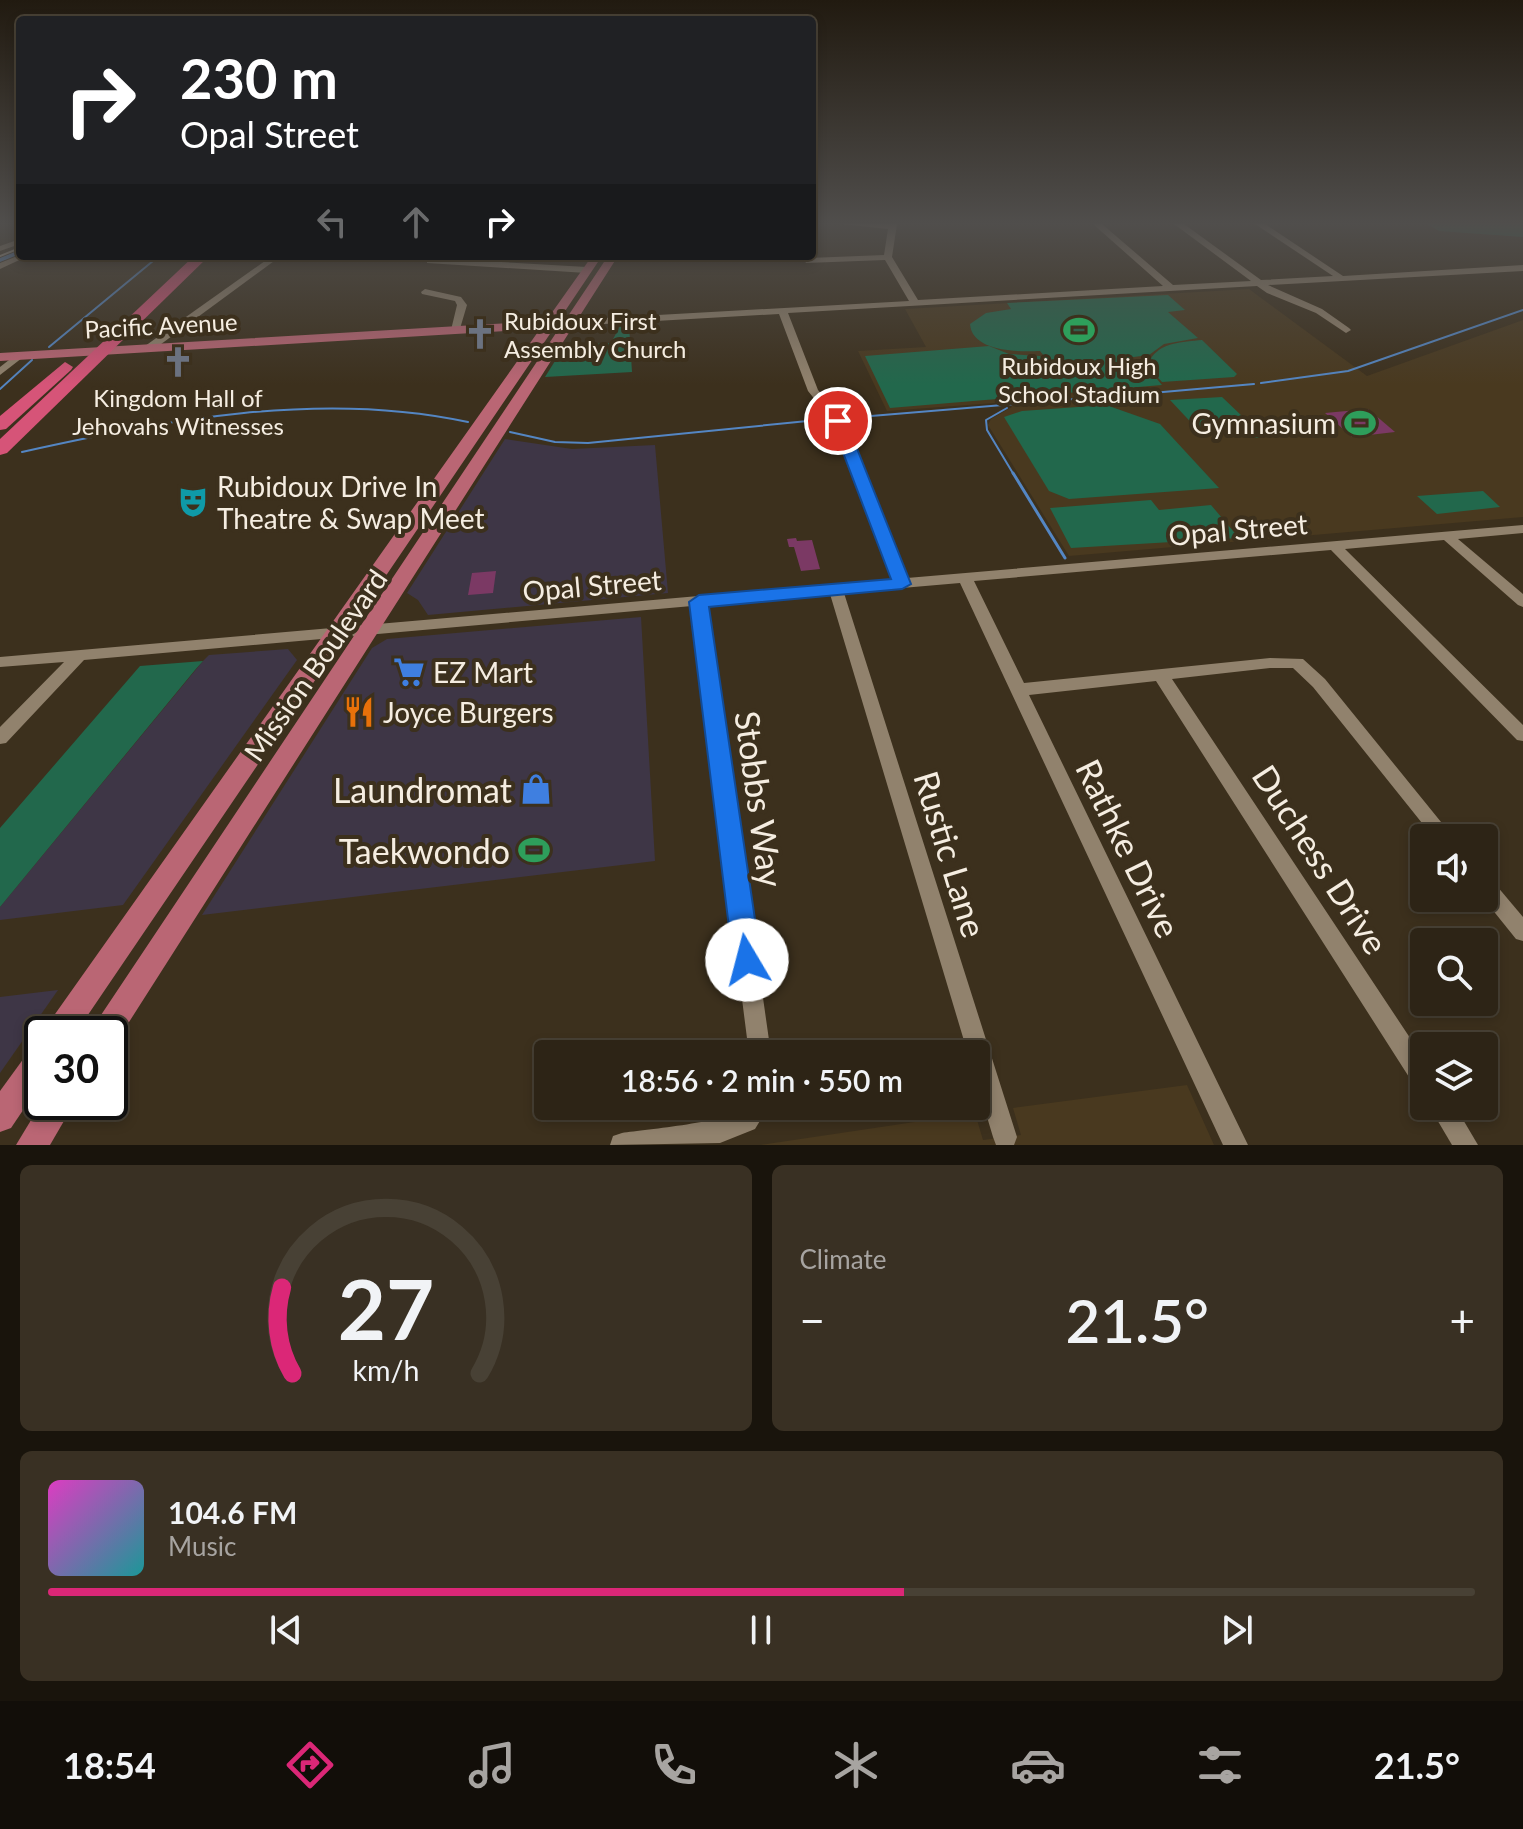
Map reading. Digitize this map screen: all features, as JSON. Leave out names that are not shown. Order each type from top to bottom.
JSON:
[{"type":"highway","points":[[0,425],[162,277]]},
{"type":"highway","points":[[0,449],[180,277]]},
{"type":"main road","name":"Mission Boulevard","points":[[117,1016],[369,631],[560,324],[583,277]]},
{"type":"main road","name":"Mission Boulevard","points":[[71,1016],[337,633],[596,277]]},
{"type":"main road","name":"Pacific Avenue","points":[[0,357],[560,324]]},
{"type":"main road","points":[[0,1117],[24,1083]]},
{"type":"main road","points":[[32,1145],[48,1120]]},
{"type":"street","points":[[149,348],[247,277]]},
{"type":"street","points":[[900,277],[915,303]]},
{"type":"street","points":[[1159,277],[1171,288]]},
{"type":"street","points":[[1250,277],[1283,298],[1319,311],[1346,330]]},
{"type":"street","name":"Pacific Avenue","points":[[560,324],[1351,277]]},
{"type":"street","points":[[425,292],[458,299],[462,305],[456,330]]},
{"type":"street","points":[[783,311],[813,391],[838,421],[902,584]]},
{"type":"street","points":[[0,372],[18,356]]},
{"type":"street","name":"Opal Street","points":[[0,662],[1523,529]]},
{"type":"street","points":[[1446,535],[1523,602]]},
{"type":"street","points":[[1336,547],[1523,735]]},
{"type":"street","name":"Rathke Drive","points":[[965,578],[1236,1145]]},
{"type":"street","name":"Rustic Lane","points":[[836,589],[1005,1137]]},
{"type":"street","name":"Stobbs Way","points":[[699,602],[758,1040]]},
{"type":"street","points":[[0,738],[80,655]]},
{"type":"street","points":[[1017,690],[1297,663],[1319,683],[1434,824]]},
{"type":"street","name":"Duchess Drive","points":[[1160,674],[1410,1058]]},
{"type":"street","points":[[1498,902],[1523,932]]},
{"type":"street","points":[[622,1145],[720,1131],[748,1120]]},
{"type":"street","points":[[1450,1120],[1466,1145]]},
{"type":"shaded area","points":[[1249,289],[1367,376],[1523,320],[1523,517],[1069,556],[988,425],[991,419],[1012,407],[1008,402],[887,411],[858,351],[926,347],[905,309]]},
{"type":"shaded area","points":[[505,439],[572,449],[655,445],[668,593],[428,615],[418,600],[407,593]]},
{"type":"shaded area","points":[[641,617],[655,861],[202,915],[372,648],[387,639]]},
{"type":"shaded area","points":[[288,649],[297,660],[123,905],[0,920],[0,907],[209,655]]},
{"type":"shaded area","points":[[58,990],[40,1016],[24,1016],[24,1039],[0,1073],[0,997]]},
{"type":"shaded area","points":[[1187,1085],[1214,1145],[760,1145],[928,1120],[977,1120],[983,1140],[1021,1135],[1013,1108]]},
{"type":"green space","points":[[1168,295],[1185,310],[1168,312],[1198,338],[1164,344],[1149,355],[1126,358],[1147,367],[1162,385],[890,408],[865,356],[989,346],[1009,354],[1040,356],[1048,366],[1078,361],[1049,362],[1040,351],[1009,350],[987,345],[973,333],[970,324],[986,313],[1011,309],[1007,303]]},
{"type":"green space","points":[[629,325],[632,372],[545,377],[560,353],[587,353],[590,344],[611,343],[620,326]]},
{"type":"green space","points":[[1202,340],[1237,374],[1234,377],[1162,382],[1151,370],[1150,360],[1160,350],[1173,344]]},
{"type":"green space","points":[[1222,397],[1264,437],[1251,438],[1241,429],[1200,432],[1170,400]]},
{"type":"green space","points":[[1106,405],[1160,424],[1219,488],[1069,499],[1049,491],[1004,417],[1022,411]]},
{"type":"green space","points":[[1483,491],[1500,507],[1437,514],[1417,496]]},
{"type":"green space","points":[[1151,500],[1159,510],[1211,505],[1239,538],[1071,548],[1050,508]]},
{"type":"green space","points":[[203,661],[0,907],[0,828],[140,666]]},
{"type":"building","name":"Gymnasium","points":[[1368,409],[1395,432],[1352,437],[1325,413]]},
{"type":"building","points":[[796,538],[797,541],[812,540],[820,569],[801,571],[794,547],[789,547],[787,539]]},
{"type":"building","points":[[496,571],[493,593],[468,595],[472,573]]},
{"type":"waterway","points":[[49,347],[133,277]]},
{"type":"waterway","points":[[1261,383],[1348,371],[1523,310]]},
{"type":"waterway","points":[[0,389],[32,360]]},
{"type":"waterway","points":[[1129,395],[1254,384]]},
{"type":"waterway","points":[[847,418],[1123,395]]},
{"type":"waterway","points":[[1007,408],[986,420],[987,430],[1014,475]]},
{"type":"waterway","points":[[22,452],[188,420],[300,409],[412,413],[468,422]]},
{"type":"waterway","points":[[510,432],[555,442],[588,443],[828,419]]},
{"type":"waterway","points":[[1013,473],[1065,558]]},
{"type":"place","name":"Rubidoux High School Stadium","points":[[1079,330]]},
{"type":"place","name":"Rubidoux First Assembly Church","points":[[480,334]]},
{"type":"place","name":"Kingdom Hall of Jehovahs Witnesses","points":[[178,362]]},
{"type":"place","name":"Gymnasium","points":[[1360,423]]},
{"type":"place","name":"Rubidoux Drive In Theatre & Swap Meet","points":[[193,502]]},
{"type":"place","name":"EZ Mart","points":[[409,672]]},
{"type":"place","name":"Joyce Burgers","points":[[359,712]]},
{"type":"place","name":"Laundromat","points":[[536,789]]},
{"type":"place","name":"Taekwondo","points":[[534,850]]},
{"type":"route","points":[[747,960],[699,602],[902,584],[838,421]]}]
